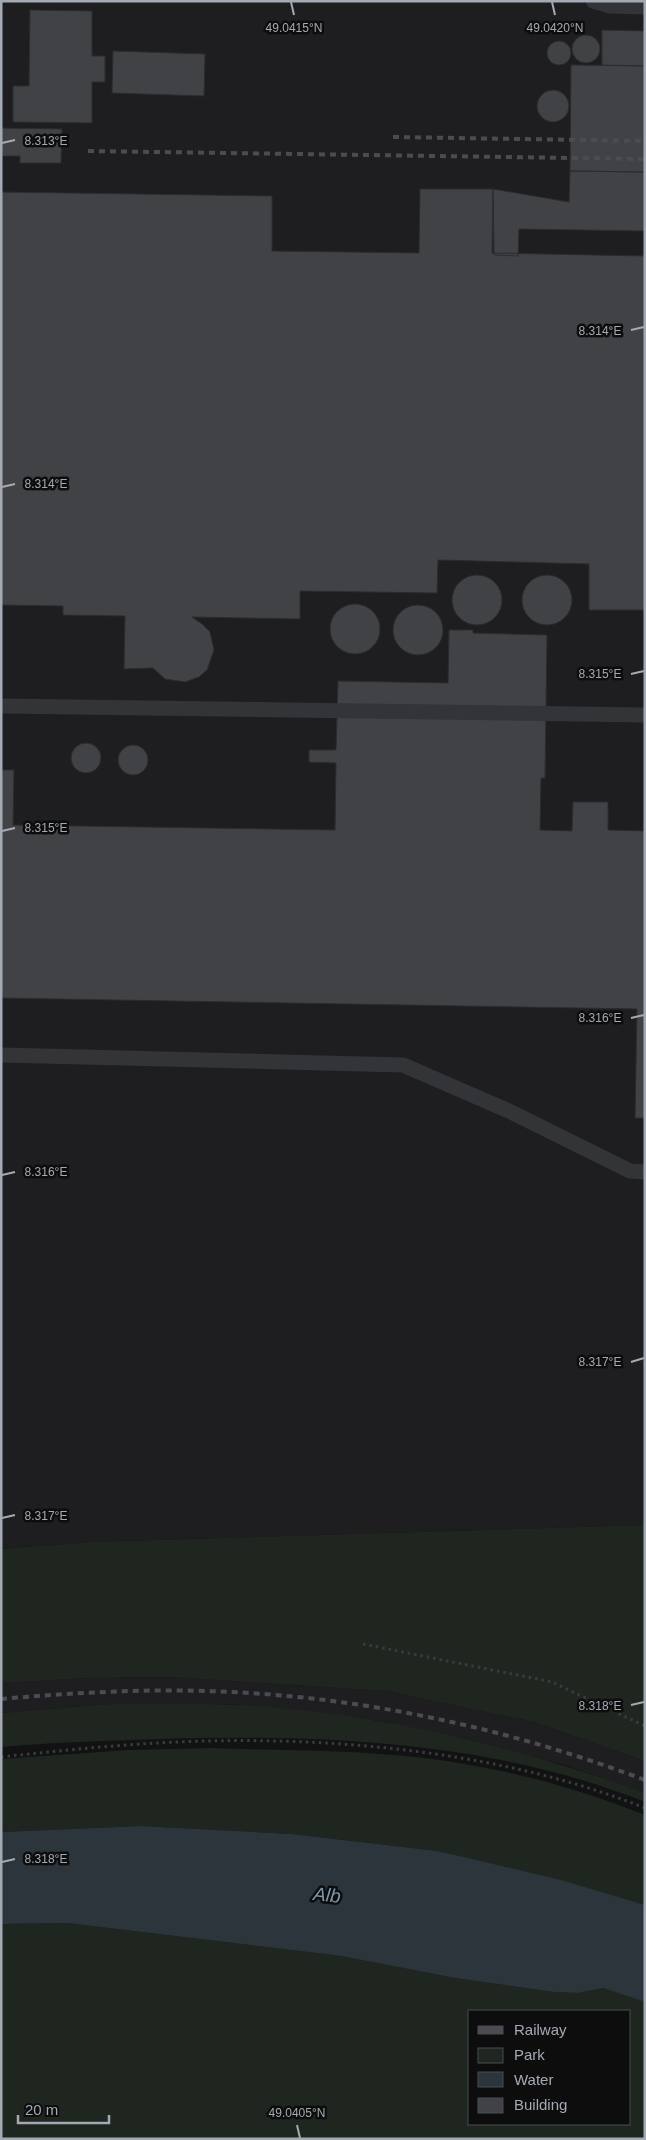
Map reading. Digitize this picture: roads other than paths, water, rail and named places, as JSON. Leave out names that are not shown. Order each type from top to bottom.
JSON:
[{"type":"lane","points":[[593,1],[610,6],[645,7]]},
{"type":"lane","points":[[1,706],[645,715]]},
{"type":"lane","points":[[1,1055],[403,1065],[508,1111],[630,1171],[645,1172]]},
{"type":"water","name":"Alb","points":[[141,1826],[292,1834],[438,1851],[561,1880],[645,1905],[645,2002],[603,1988],[578,1993],[554,1992],[455,1978],[341,1956],[67,1923],[1,1924],[1,1832]]},
{"type":"railway","points":[[393,137],[645,141]]},
{"type":"railway","points":[[88,151],[645,159]]},
{"type":"railway","points":[[1,1699],[103,1692],[154,1691],[205,1691],[317,1699],[429,1717],[484,1730],[538,1744],[645,1780]]}]
